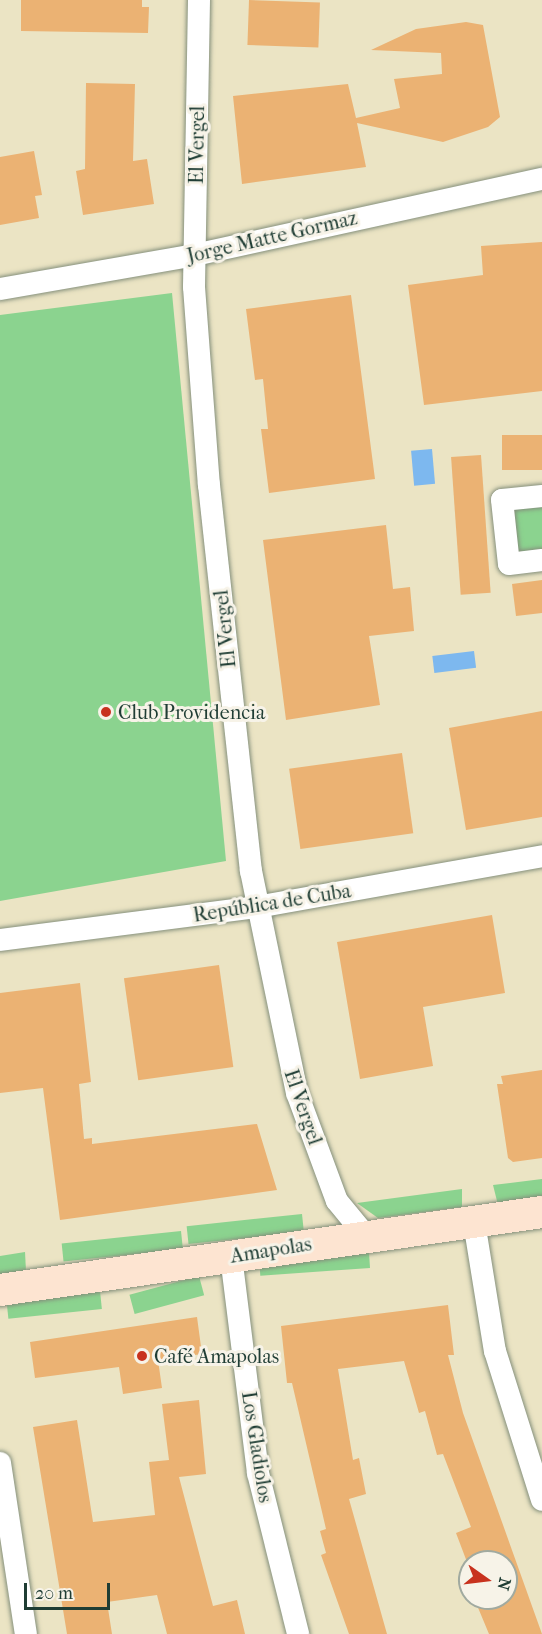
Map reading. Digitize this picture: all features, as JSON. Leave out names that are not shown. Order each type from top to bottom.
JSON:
[{"type":"street","name":"El Vergel","points":[[199,0],[195,255],[209,485],[257,907],[297,1093],[337,1201],[366,1236]]},
{"type":"street","name":"Jorge Matte Gormaz","points":[[0,288],[195,255],[542,179]]},
{"type":"street","points":[[542,496],[502,500],[508,564],[542,560]]},
{"type":"street","name":"República de Cuba","points":[[0,940],[257,907],[542,856]]},
{"type":"street","name":"Amapolas","points":[[0,1290],[542,1212]]},
{"type":"street","points":[[474,1222],[495,1351],[542,1500]]},
{"type":"street","name":"Los Gladiolos","points":[[231,1256],[258,1473],[298,1634]]},
{"type":"street","points":[[0,1463],[26,1634]]},
{"type":"green space","name":"Club Providencia","points":[[172,293],[226,861],[0,901],[0,315]]},
{"type":"green space","points":[[542,505],[542,550],[518,552],[514,507]]},
{"type":"green space","points":[[542,1179],[542,1198],[498,1205],[493,1185]]},
{"type":"green space","points":[[462,1189],[462,1207],[378,1218],[357,1203]]},
{"type":"green space","points":[[302,1214],[304,1232],[189,1244],[187,1226]]},
{"type":"green space","points":[[181,1231],[183,1249],[64,1261],[62,1244]]},
{"type":"green space","points":[[25,1252],[26,1271],[0,1274],[0,1256]]},
{"type":"green space","points":[[369,1253],[370,1268],[260,1276],[259,1261]]},
{"type":"green space","points":[[199,1276],[204,1295],[135,1314],[129,1295]]},
{"type":"green space","points":[[100,1291],[102,1309],[8,1319],[7,1301]]},
{"type":"water","points":[[432,449],[435,484],[414,486],[411,451]]},
{"type":"water","points":[[474,651],[476,668],[434,673],[432,656]]},
{"type":"building","points":[[21,0],[142,0],[142,7],[149,7],[148,33],[21,31]]},
{"type":"building","points":[[249,0],[320,2],[318,47],[247,45]]},
{"type":"building","points":[[466,22],[483,25],[500,117],[488,127],[443,142],[357,123],[366,167],[242,184],[233,96],[348,84],[356,118],[400,108],[394,79],[442,74],[441,53],[371,50],[416,29]]},
{"type":"building","points":[[86,83],[135,84],[133,161],[147,159],[154,204],[83,215],[76,171],[85,169]]},
{"type":"building","points":[[34,151],[42,195],[35,196],[39,218],[0,225],[0,157]]},
{"type":"building","points":[[542,242],[542,391],[424,405],[408,285],[483,275],[481,246]]},
{"type":"building","points":[[351,295],[375,479],[269,493],[261,429],[268,429],[263,379],[255,380],[246,309]]},
{"type":"building","points":[[502,435],[542,435],[542,470],[502,470]]},
{"type":"building","points":[[481,455],[491,593],[461,595],[451,457]]},
{"type":"building","points":[[386,525],[393,589],[410,587],[414,631],[369,636],[380,705],[286,720],[263,540]]},
{"type":"building","points":[[542,580],[542,613],[516,616],[512,584]]},
{"type":"building","points":[[542,711],[542,817],[466,830],[449,728]]},
{"type":"building","points":[[402,753],[413,833],[300,849],[289,769]]},
{"type":"building","points":[[492,915],[505,993],[423,1007],[433,1066],[360,1079],[337,942]]},
{"type":"building","points":[[219,965],[233,1067],[138,1080],[124,978]]},
{"type":"building","points":[[80,983],[91,1082],[79,1084],[84,1139],[92,1138],[92,1144],[257,1124],[277,1190],[60,1220],[43,1088],[0,1093],[0,993]]},
{"type":"building","points":[[542,1070],[542,1158],[513,1162],[508,1158],[497,1084],[503,1084],[501,1076]]},
{"type":"building","points":[[448,1305],[454,1355],[448,1355],[463,1413],[512,1550],[462,1550],[456,1533],[471,1527],[443,1454],[437,1455],[425,1411],[419,1413],[404,1361],[338,1369],[353,1460],[359,1458],[366,1494],[349,1499],[387,1634],[349,1634],[321,1555],[326,1553],[320,1531],[326,1529],[292,1383],[287,1383],[281,1326]]},
{"type":"building","points":[[197,1317],[202,1354],[158,1360],[162,1388],[123,1394],[119,1367],[35,1378],[30,1342]]},
{"type":"building","points":[[199,1400],[206,1474],[179,1477],[213,1606],[237,1600],[245,1634],[167,1634],[157,1595],[107,1602],[112,1634],[67,1634],[33,1427],[77,1420],[93,1522],[155,1515],[149,1462],[169,1460],[162,1404]]},
{"type":"building","points":[[518,1567],[542,1634],[489,1634],[479,1610],[518,1610]]},
{"type":"place","name":"Club Providencia","points":[[106,712]]},
{"type":"place","name":"Café Amapolas","points":[[142,1356]]}]
